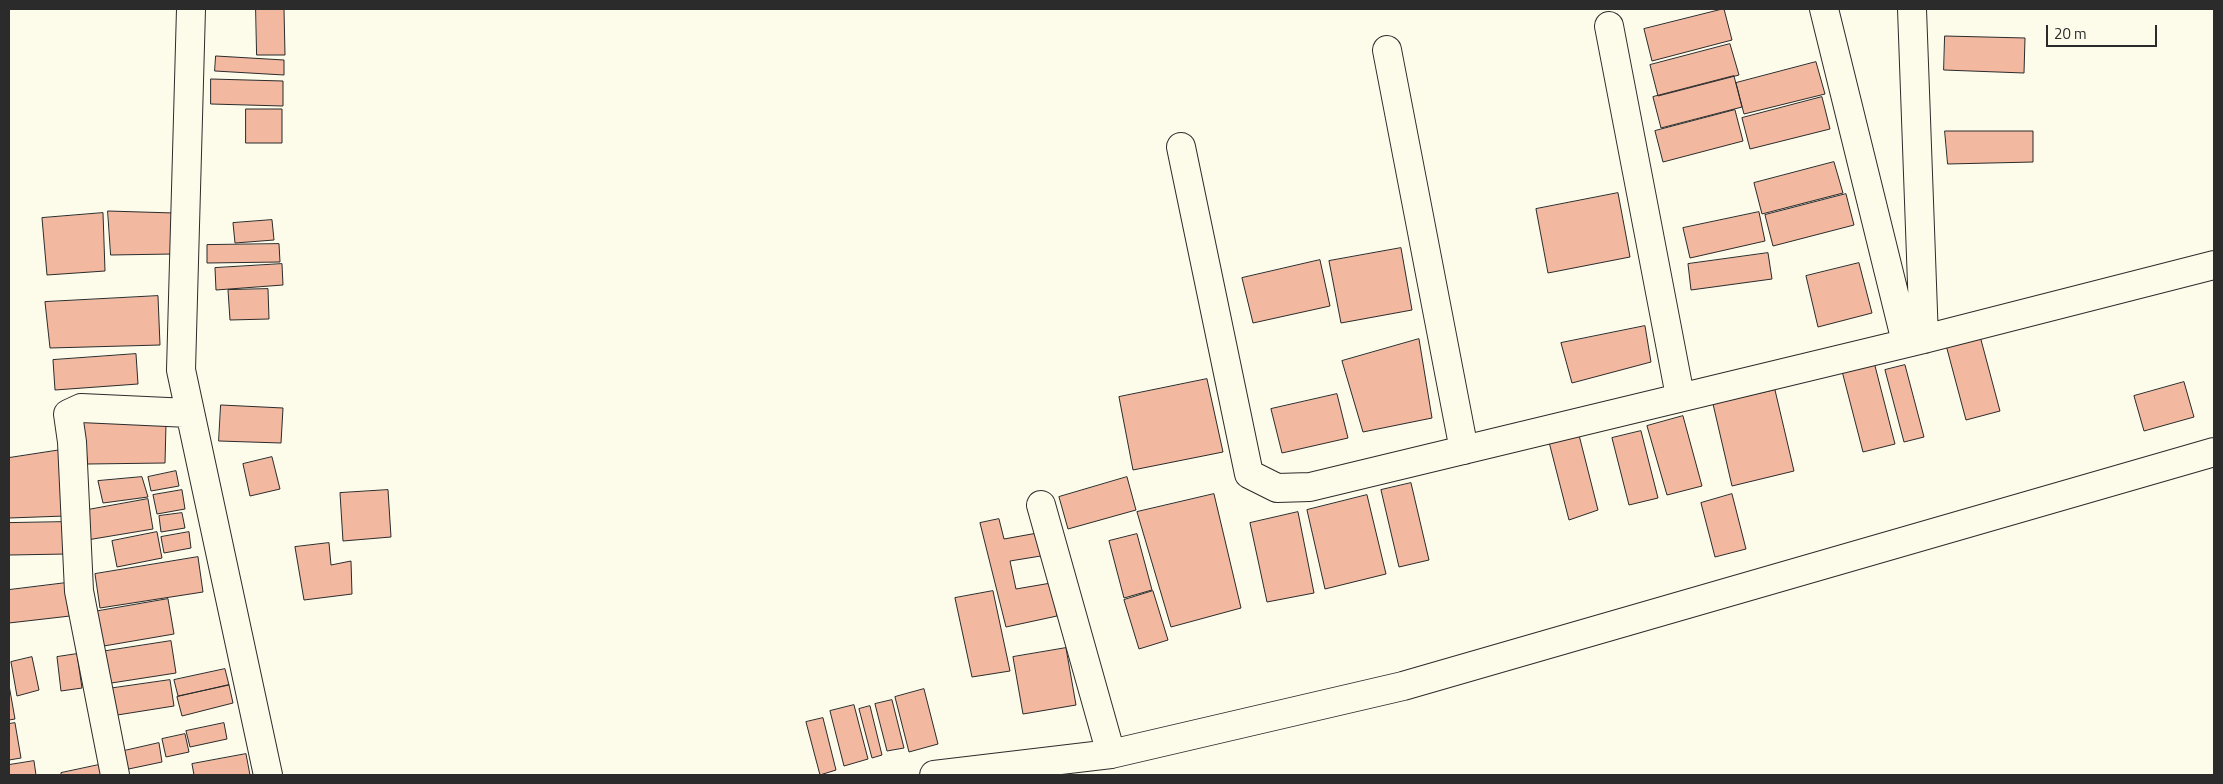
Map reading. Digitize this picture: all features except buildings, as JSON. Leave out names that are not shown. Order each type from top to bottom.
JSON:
[{"type":"street","points":[[191,9],[181,370],[268,775]]},
{"type":"street","points":[[1824,9],[1915,340]]},
{"type":"street","points":[[1912,9],[1915,340]]},
{"type":"street","points":[[1609,26],[1680,396]]},
{"type":"street","points":[[1387,50],[1464,450]]},
{"type":"street","points":[[1181,147],[1249,474],[1277,488],[1310,487],[1915,340],[2214,265]]},
{"type":"street","points":[[115,775],[79,591],[72,442],[68,414],[81,408],[189,413]]},
{"type":"street","points":[[934,775],[1111,754],[1403,686],[2214,452]]},
{"type":"street","points":[[1041,505],[1111,754]]}]
